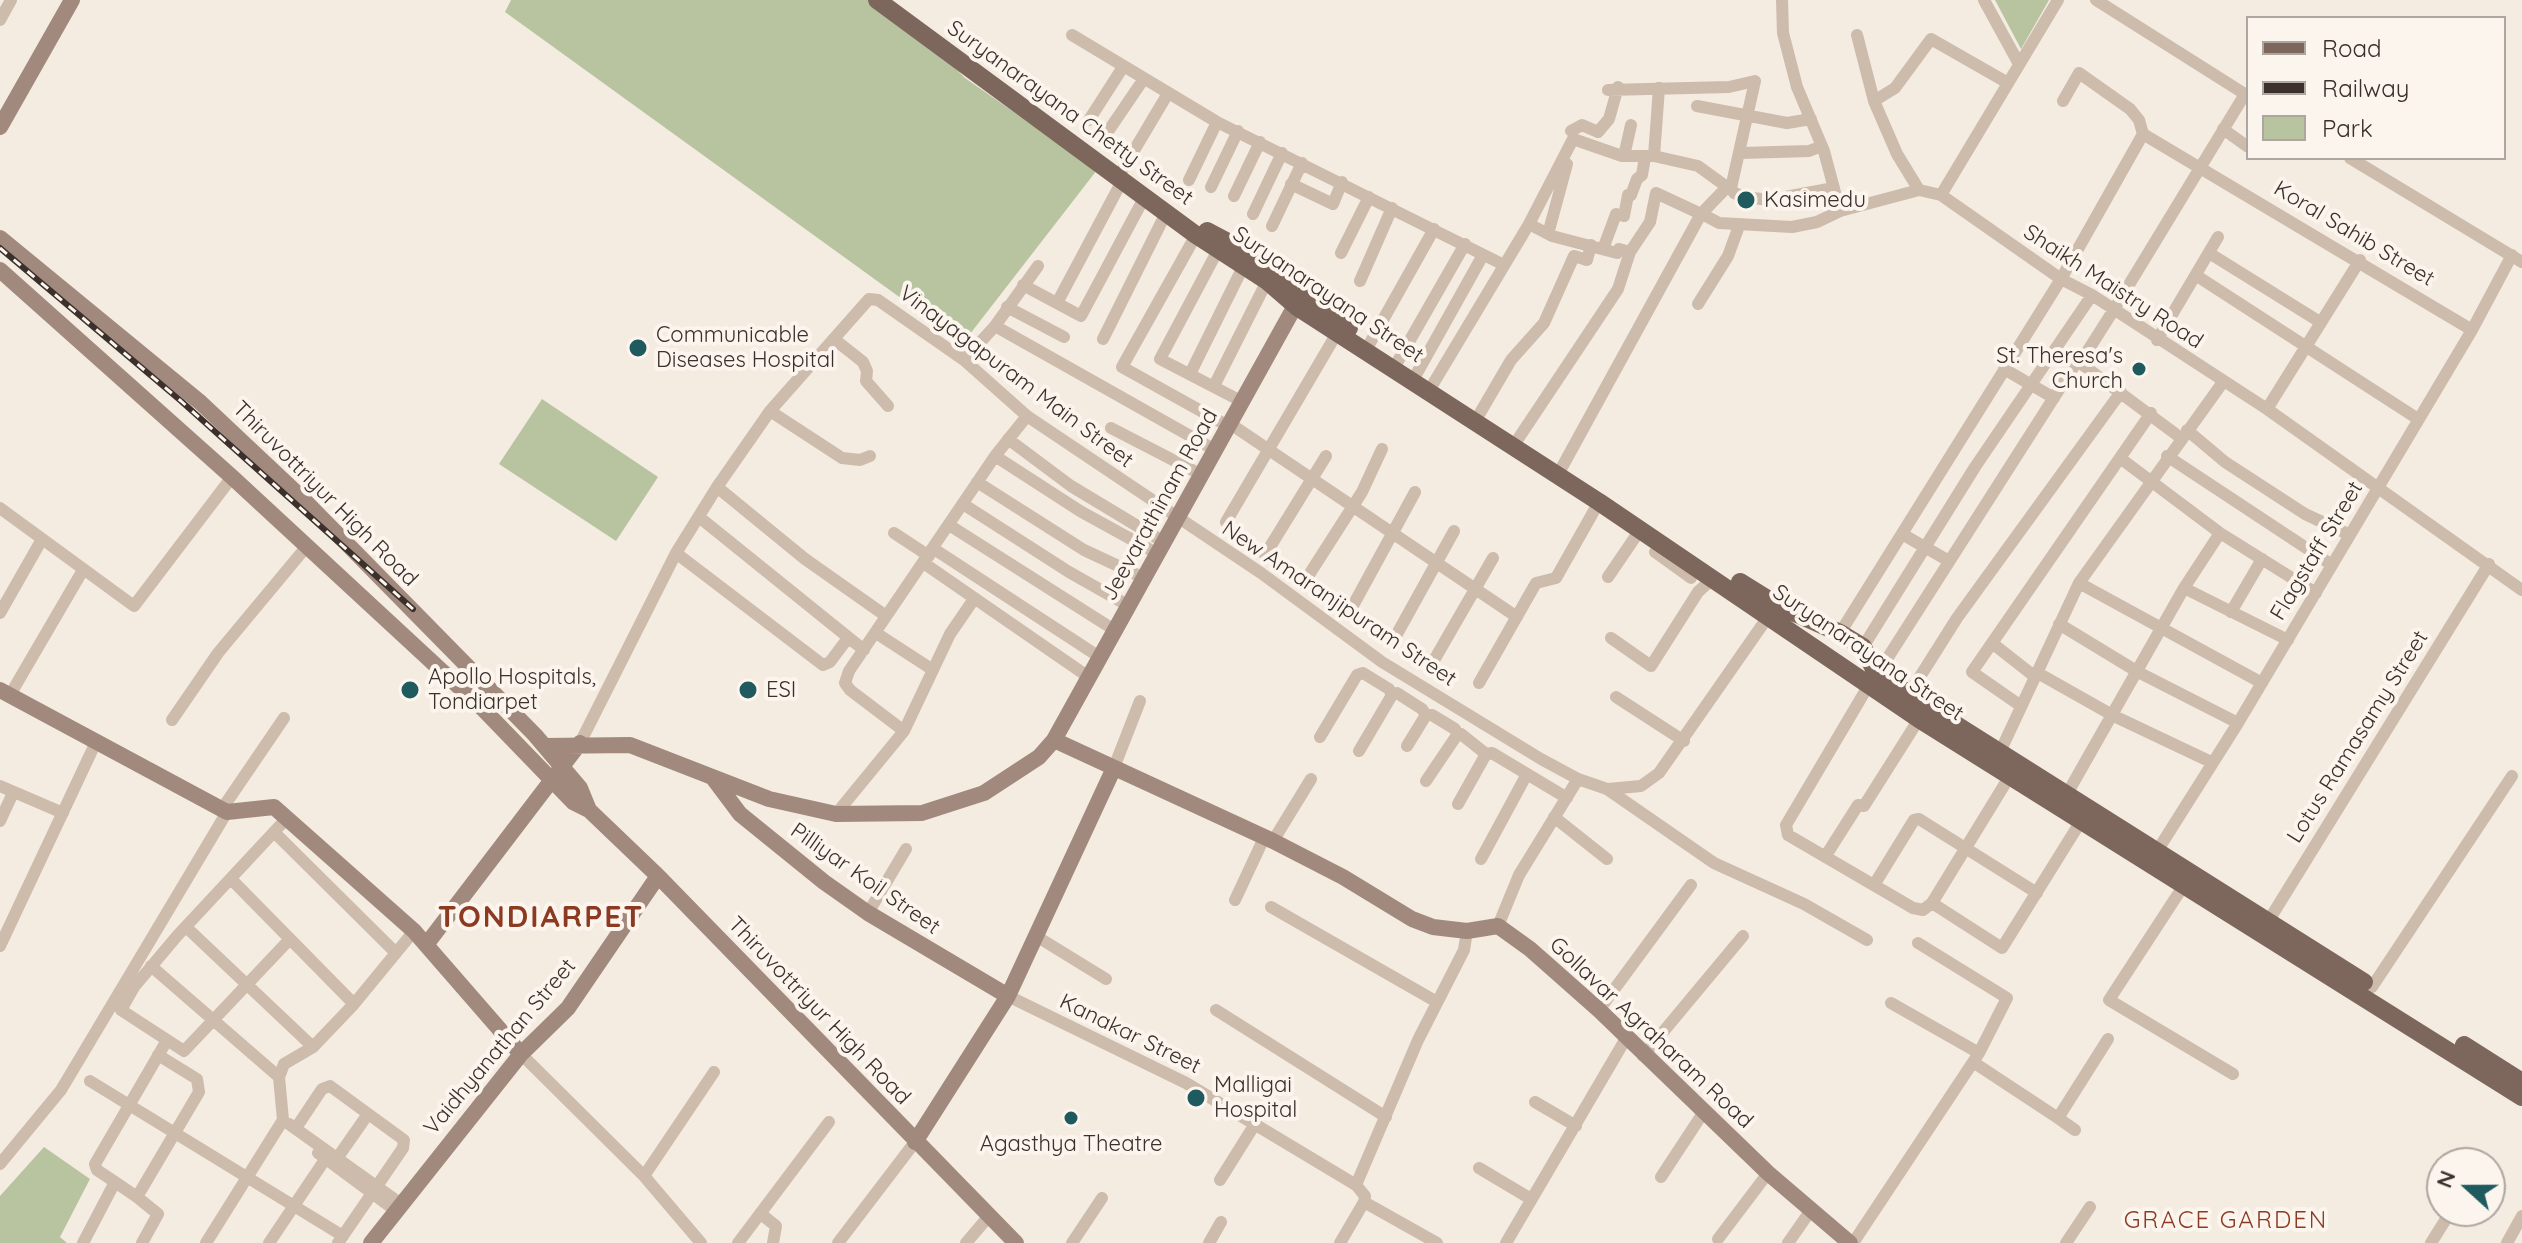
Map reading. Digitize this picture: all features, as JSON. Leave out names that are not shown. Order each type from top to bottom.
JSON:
[{"type":"main road","points":[[0,127],[72,0]]},
{"type":"main road","name":"Suryanarayana Chetty Street","points":[[877,0],[1123,175],[1144,198],[1199,232]]},
{"type":"main road","name":"Suryanarayana Chetty Street","points":[[891,0],[1199,232]]},
{"type":"main road","name":"Suryanarayana Street","points":[[1199,232],[1243,267],[1480,413],[1874,678],[1919,719],[2011,774],[2081,821],[2154,856],[2184,885],[2265,926],[2372,987],[2522,1082]]},
{"type":"main road","name":"Suryanarayana Street","points":[[1199,232],[1277,268],[1298,283],[1299,299],[1337,333],[1599,502],[1712,579],[1773,610],[1840,633],[1863,647],[1874,678],[1909,694],[2067,794],[2154,856],[2522,1097]]},
{"type":"main road","name":"Thiruvottriyur High Road","points":[[0,238],[201,403],[257,456],[545,746],[573,802],[589,810],[658,876],[1016,1243]]},
{"type":"main road","name":"Thiruvottriyur High Road","points":[[0,270],[558,774]]},
{"type":"main road","points":[[38,303],[56,284]]},
{"type":"main road","name":"Jeevarathinam Road","points":[[545,746],[580,743],[630,745],[769,799],[836,814],[922,813],[984,793],[1039,757],[1054,740],[1299,299]]},
{"type":"main road","points":[[3,692],[224,811],[274,807],[414,931],[521,1054]]},
{"type":"main road","points":[[1054,740],[1113,770],[1268,839],[1343,877],[1412,919],[1433,927],[1467,931],[1498,926]]},
{"type":"main road","points":[[426,945],[580,743]]},
{"type":"main road","points":[[915,1142],[1008,996],[1113,770]]},
{"type":"main road","name":"Pilliyar Koil Street","points":[[713,778],[740,814],[781,849],[868,913],[1008,996]]},
{"type":"main road","name":"Vaidhyanathan Street","points":[[371,1243],[521,1054],[568,1008],[658,876]]},
{"type":"main road","name":"Gollavar Agraharam Road","points":[[1498,926],[1530,949],[1599,1010],[1625,1040],[1703,1113],[1851,1243]]},
{"type":"street","points":[[0,20],[11,0]]},
{"type":"street","points":[[1984,0],[2019,64]]},
{"type":"street","points":[[1941,195],[2058,0]]},
{"type":"street","points":[[2011,774],[1932,903],[1917,910],[1788,835],[1786,825],[1874,678],[2076,363],[2080,363],[2246,95],[2096,0]]},
{"type":"street","points":[[1783,5],[1783,33],[1793,74],[1822,146],[1840,211]]},
{"type":"street","points":[[1072,35],[1167,95],[1217,122],[1504,265]]},
{"type":"street","points":[[1857,35],[1874,101],[1897,154],[1919,190]]},
{"type":"street","points":[[1874,101],[1895,88],[1931,39],[2008,83]]},
{"type":"street","points":[[1089,120],[1123,67]]},
{"type":"street","points":[[1840,633],[2061,279],[2143,134],[2139,120],[2130,109],[2079,73],[2063,101]]},
{"type":"street","points":[[1107,133],[1143,80]]},
{"type":"street","points":[[1561,469],[1701,214],[1729,188],[1750,118],[1755,81],[1729,87],[1613,88],[1609,119],[1598,132],[1582,125],[1571,131]]},
{"type":"street","points":[[1480,413],[1511,360],[1544,323],[1574,256],[1587,260],[1616,214],[1624,216],[1628,195],[1631,195],[1650,156],[1659,88]]},
{"type":"street","points":[[1057,303],[1167,95]]},
{"type":"street","points":[[1697,106],[1750,118],[1799,124],[1811,119]]},
{"type":"street","points":[[1189,180],[1217,122]]},
{"type":"street","points":[[1624,156],[1631,125]]},
{"type":"street","points":[[2223,129],[2246,146]]},
{"type":"street","points":[[1211,187],[1238,131]]},
{"type":"street","name":"Koral Sahib Street","points":[[2143,134],[2360,260],[2472,330]]},
{"type":"street","points":[[1425,378],[1504,265],[1573,139],[1624,156],[1650,156],[1698,166],[1734,193],[1745,197],[1769,200],[1834,188]]},
{"type":"street","points":[[1234,196],[1260,142]]},
{"type":"street","points":[[1741,153],[1809,151],[1822,146]]},
{"type":"street","points":[[1253,214],[1282,153]]},
{"type":"street","points":[[1548,234],[1560,197],[1566,153]]},
{"type":"street","points":[[2353,160],[2517,259]]},
{"type":"street","points":[[1272,226],[1302,163]]},
{"type":"street","points":[[1291,184],[1333,204],[1342,182]]},
{"type":"street","name":"Shaikh Maistry Road","points":[[1630,252],[1650,222],[1656,193],[1719,223],[1792,227],[1919,190],[1941,195],[2061,279],[2092,295],[2267,409],[2522,590]]},
{"type":"street","points":[[1341,253],[1369,197]]},
{"type":"street","points":[[1023,285],[1081,316],[1144,198]]},
{"type":"street","points":[[1360,281],[1392,208]]},
{"type":"street","points":[[1103,339],[1166,213]]},
{"type":"street","points":[[1518,439],[1618,289],[1630,252],[1619,249],[1617,253],[1548,234],[1529,224]]},
{"type":"street","points":[[1698,304],[1728,256],[1739,226]]},
{"type":"street","points":[[1370,343],[1434,229]]},
{"type":"street","points":[[1199,232],[1122,367],[1267,447],[1517,617]]},
{"type":"street","points":[[2157,340],[2218,237]]},
{"type":"street","points":[[1398,361],[1465,244]]},
{"type":"street","points":[[1218,250],[1160,359],[1241,401]]},
{"type":"street","points":[[2209,253],[2320,322]]},
{"type":"street","points":[[1425,378],[1483,255]]},
{"type":"street","name":"Flagstaff Street","points":[[2154,856],[2238,723],[2517,259]]},
{"type":"street","points":[[2267,409],[2360,260]]},
{"type":"street","points":[[964,360],[995,326],[1038,266]]},
{"type":"street","points":[[1190,374],[1243,267]]},
{"type":"street","points":[[2197,276],[2418,419]]},
{"type":"street","points":[[1214,386],[1267,281]]},
{"type":"street","points":[[1863,647],[1977,465],[2092,295]]},
{"type":"street","name":"Vinayagapuram Main Street","points":[[834,339],[869,299],[878,300],[964,360],[1027,416],[1177,519]]},
{"type":"street","points":[[1007,307],[1064,337]]},
{"type":"street","points":[[995,326],[1215,450]]},
{"type":"street","points":[[1226,522],[1267,447],[1337,333]]},
{"type":"street","points":[[580,743],[676,553],[717,487],[770,411],[834,339],[863,362],[867,371],[866,381],[888,406]]},
{"type":"street","points":[[2080,363],[2305,514],[2350,535]]},
{"type":"street","points":[[2004,369],[2054,398]]},
{"type":"street","points":[[2000,752],[2079,583],[2149,481],[2223,382]]},
{"type":"street","points":[[1909,694],[1957,618],[2121,392]]},
{"type":"street","points":[[770,411],[842,458],[860,460],[870,456]]},
{"type":"street","points":[[2021,706],[1972,672],[2151,413]]},
{"type":"street","points":[[904,731],[845,683],[886,616],[977,482],[1027,416]]},
{"type":"street","points":[[1111,428],[1202,475]]},
{"type":"street","points":[[1008,439],[1161,548]]},
{"type":"street","points":[[1305,581],[1362,492],[1382,449]]},
{"type":"street","points":[[1954,450],[1977,465]]},
{"type":"street","points":[[995,456],[1080,511],[1161,548]]},
{"type":"street","points":[[1265,555],[1326,456]]},
{"type":"street","points":[[2167,456],[2332,565]]},
{"type":"street","points":[[2120,458],[2220,533],[2316,593]]},
{"type":"street","points":[[0,508],[41,541],[134,606],[232,477]]},
{"type":"street","points":[[977,482],[1084,550],[1144,578]]},
{"type":"street","points":[[717,487],[805,559],[886,616]]},
{"type":"street","points":[[1350,611],[1415,492]]},
{"type":"street","points":[[1479,683],[1538,580],[1556,578],[1599,502]]},
{"type":"street","points":[[963,504],[1069,572],[1129,606]]},
{"type":"street","points":[[699,517],[864,650]]},
{"type":"street","name":"New Amaranjipuram Street","points":[[1177,519],[1261,573],[1382,662],[1578,779],[1607,789]]},
{"type":"street","points":[[949,525],[1116,631]]},
{"type":"street","points":[[1608,577],[1640,530]]},
{"type":"street","points":[[1392,643],[1454,531]]},
{"type":"street","points":[[894,533],[1101,658]]},
{"type":"street","points":[[2067,794],[2184,588],[2220,533]]},
{"type":"street","points":[[1902,534],[1949,561]]},
{"type":"street","points":[[0,613],[41,541]]},
{"type":"street","points":[[1662,545],[1655,552],[1691,578]]},
{"type":"street","points":[[172,720],[218,653],[307,546]]},
{"type":"street","points":[[676,553],[823,665],[830,662],[848,638]]},
{"type":"street","points":[[929,556],[974,599],[1090,678]]},
{"type":"street","points":[[1433,662],[1493,558]]},
{"type":"street","points":[[2231,612],[2262,559]]},
{"type":"street","name":"Lotus Ramasamy Street","points":[[2265,926],[2489,564]]},
{"type":"street","points":[[3,692],[83,570]]},
{"type":"street","points":[[1611,638],[1651,666],[1698,592],[1712,579]]},
{"type":"street","points":[[2079,583],[2262,683]]},
{"type":"street","points":[[2184,588],[2288,640]]},
{"type":"street","points":[[836,814],[904,731],[950,634],[974,599]]},
{"type":"street","points":[[1607,789],[1641,786],[1659,773],[1773,610]]},
{"type":"street","points":[[2059,624],[2138,672],[2238,723]]},
{"type":"street","points":[[876,633],[933,670]]},
{"type":"street","points":[[1992,643],[2035,674],[2211,762]]},
{"type":"street","points":[[1320,737],[1360,673],[1389,689],[1392,695]]},
{"type":"street","points":[[1359,751],[1392,695],[1397,693],[1426,715]]},
{"type":"street","points":[[1616,697],[1684,741]]},
{"type":"street","points":[[1113,770],[1140,701]]},
{"type":"street","points":[[1426,715],[1432,715],[1455,729],[1457,735]]},
{"type":"street","points":[[1407,746],[1426,715]]},
{"type":"street","points":[[0,1164],[61,1090],[224,811],[284,718]]},
{"type":"street","points":[[1825,857],[1858,805],[1864,806],[1919,719]]},
{"type":"street","points":[[1457,735],[1461,734],[1486,754],[1492,753],[1567,798]]},
{"type":"street","points":[[1426,781],[1457,735]]},
{"type":"street","points":[[0,946],[96,742]]},
{"type":"street","points":[[1458,804],[1486,754]]},
{"type":"street","points":[[1481,859],[1527,774]]},
{"type":"street","points":[[2372,987],[2512,776]]},
{"type":"street","points":[[1235,900],[1268,839],[1311,779]]},
{"type":"street","points":[[1498,926],[1519,875],[1578,779]]},
{"type":"street","points":[[0,786],[63,813]]},
{"type":"street","points":[[1607,789],[1714,863],[1804,904],[1867,940]]},
{"type":"street","points":[[0,821],[13,793]]},
{"type":"street","points":[[1554,817],[1607,859]]},
{"type":"street","points":[[287,818],[151,966],[121,1010],[184,1051],[290,939]]},
{"type":"street","points":[[1874,885],[1914,820],[1923,820],[2037,893]]},
{"type":"street","points":[[1932,903],[2002,948],[2081,821]]},
{"type":"street","points":[[275,833],[396,953]]},
{"type":"street","points":[[868,913],[906,849]]},
{"type":"street","points":[[231,879],[354,1004]]},
{"type":"street","points":[[1599,1010],[1691,885]]},
{"type":"street","points":[[2184,885],[2109,1000],[2233,1074]]},
{"type":"street","points":[[1271,907],[1437,1002]]},
{"type":"street","points":[[186,927],[313,1047]]},
{"type":"street","points":[[206,1243],[282,1123],[279,1077],[288,1060],[313,1047],[354,1004],[414,931]]},
{"type":"street","points":[[1340,1243],[1364,1202],[1365,1196],[1356,1185],[1437,1002],[1464,950],[1467,931]]},
{"type":"street","points":[[1036,936],[1106,979]]},
{"type":"street","points":[[1643,1056],[1743,936]]},
{"type":"street","points":[[1851,1243],[1976,1057],[2007,998],[1918,943]]},
{"type":"street","points":[[151,966],[279,1077]]},
{"type":"street","name":"Kanakar Street","points":[[1008,996],[1186,1083],[1356,1185]]},
{"type":"street","points":[[1891,1003],[1976,1057],[2075,1130]]},
{"type":"street","points":[[1216,1010],[1386,1117]]},
{"type":"street","points":[[2058,1118],[2108,1039]]},
{"type":"street","points":[[1506,1243],[1625,1040]]},
{"type":"street","points":[[142,1243],[158,1214],[97,1170],[95,1164],[166,1042]]},
{"type":"street","points":[[521,1054],[644,1176],[701,1243]]},
{"type":"street","points":[[137,1197],[176,1134],[200,1085],[197,1079],[158,1055]]},
{"type":"street","points":[[644,1176],[714,1072]]},
{"type":"street","points":[[90,1081],[294,1206],[340,1239],[405,1144],[326,1086],[296,1128]]},
{"type":"street","points":[[1535,1102],[1576,1126]]},
{"type":"street","points":[[1661,1177],[1703,1113]]},
{"type":"street","points":[[269,1243],[331,1156],[368,1114]]},
{"type":"street","points":[[738,1243],[829,1122]]},
{"type":"street","points":[[282,1123],[296,1128],[398,1208]]},
{"type":"street","points":[[282,1123],[331,1156]]},
{"type":"street","points":[[1220,1180],[1255,1124]]},
{"type":"street","points":[[838,1243],[915,1142]]},
{"type":"street","points":[[1479,1168],[1531,1199]]},
{"type":"street","points":[[1718,1239],[1768,1173]]},
{"type":"street","points":[[83,1243],[115,1182]]},
{"type":"street","points":[[1072,1243],[1102,1198]]},
{"type":"street","points":[[1364,1202],[1437,1243]]},
{"type":"street","points":[[2066,1243],[2090,1207]]},
{"type":"street","points":[[1788,1243],[1811,1210]]},
{"type":"street","points":[[761,1214],[776,1226],[773,1243]]},
{"type":"street","points":[[966,1243],[989,1216]]},
{"type":"street","points":[[2507,1243],[2522,1216]]},
{"type":"street","points":[[1209,1243],[1221,1222]]},
{"type":"green space","points":[[511,0],[871,0],[930,43],[965,78],[1097,170],[963,343],[505,12]]},
{"type":"green space","points":[[1995,0],[2049,0],[2021,49]]},
{"type":"green space","points":[[542,399],[658,477],[616,541],[499,464]]},
{"type":"green space","points":[[44,1147],[90,1179],[60,1237],[67,1243],[0,1243],[0,1196]]},
{"type":"railway","points":[[0,248],[181,401],[413,609]]},
{"type":"place","name":"Kasimedu","points":[[1746,200]]},
{"type":"place","name":"Communicable Diseases Hospital","points":[[638,348]]},
{"type":"place","name":"St. Theresa's Church","points":[[2139,369]]},
{"type":"place","name":"Apollo Hospitals, Tondiarpet","points":[[410,690]]},
{"type":"place","name":"ESI","points":[[748,690]]},
{"type":"place","name":"Malligai Hospital","points":[[1196,1098]]},
{"type":"place","name":"Agasthya Theatre","points":[[1071,1118]]},
{"type":"district","name":"TONDIARPET","points":[[541,918]]},
{"type":"district","name":"GRACE GARDEN","points":[[2226,1221]]}]
